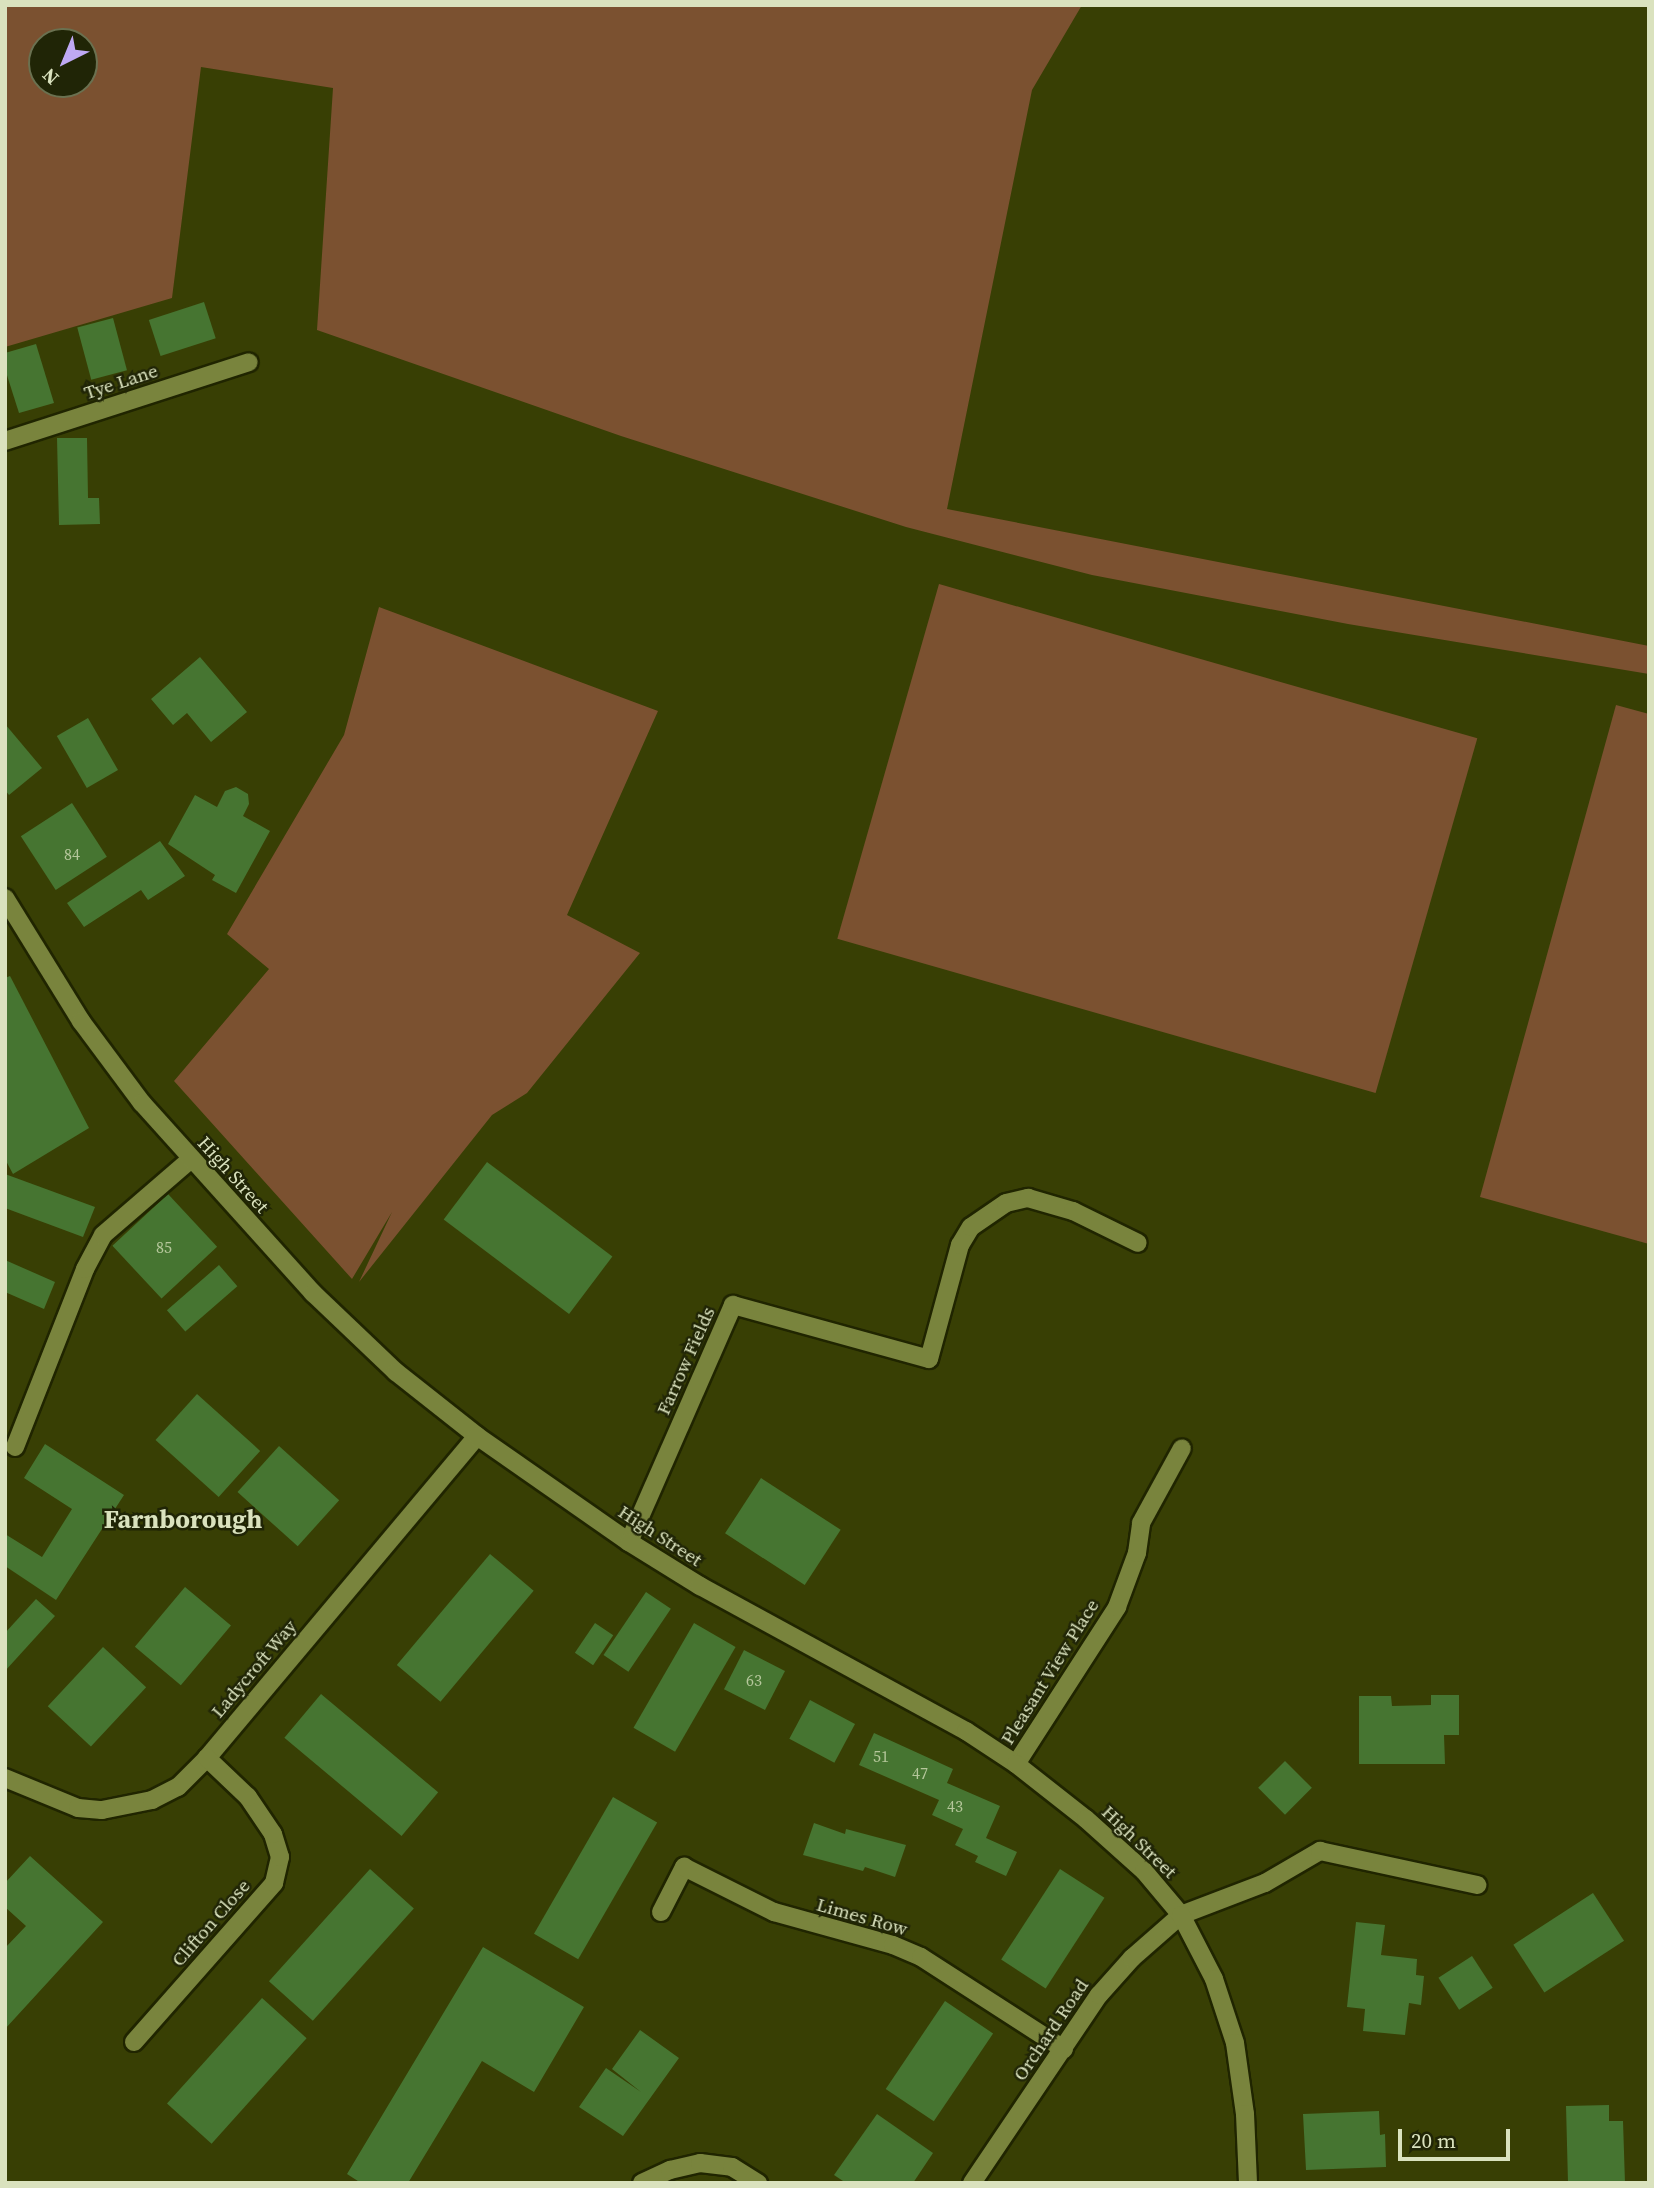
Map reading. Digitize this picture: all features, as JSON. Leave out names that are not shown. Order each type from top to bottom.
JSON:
[{"type":"street","name":"Tye Lane","points":[[5,441],[249,362]]},
{"type":"street","name":"High Street","points":[[5,898],[106,1058],[191,1160],[356,1337],[477,1436],[629,1542],[700,1587],[966,1731],[1016,1764],[1086,1819],[1144,1871],[1181,1915],[1214,1979],[1235,2043],[1245,2114],[1248,2183]]},
{"type":"street","points":[[15,1447],[85,1269],[103,1235],[191,1160]]},
{"type":"street","name":"Farrow Fields","points":[[629,1542],[733,1305],[929,1359],[960,1245],[971,1227],[1006,1203],[1028,1198],[1073,1211],[1138,1243]]},
{"type":"street","name":"Ladycroft Way","points":[[5,1778],[78,1808],[102,1810],[152,1800],[178,1787],[207,1758],[477,1436]]},
{"type":"street","name":"Pleasant View Place","points":[[1016,1764],[1117,1607],[1137,1553],[1141,1523],[1182,1447]]},
{"type":"street","name":"Clifton Close","points":[[134,2042],[274,1883],[280,1857],[273,1834],[248,1797],[207,1758]]},
{"type":"street","points":[[1181,1915],[1265,1883],[1320,1851],[1477,1885]]},
{"type":"street","name":"Limes Row","points":[[661,1912],[684,1867],[774,1912],[893,1945],[921,1957],[1064,2049]]},
{"type":"street","name":"Orchard Road","points":[[972,2183],[1099,1996],[1132,1958],[1181,1915]]},
{"type":"street","points":[[642,2183],[670,2170],[700,2163],[732,2167],[758,2183]]},
{"type":"shaded area","points":[[5,5],[1082,5],[1032,90],[947,509],[1649,646],[1649,674],[1348,624],[1092,575],[906,527],[621,436],[317,330],[333,88],[201,67],[172,298],[5,347]]},
{"type":"shaded area","points":[[939,584],[1477,738],[1376,1093],[837,939]]},
{"type":"shaded area","points":[[379,607],[658,711],[567,915],[640,953],[527,1093],[492,1115],[359,1282],[392,1212],[352,1279],[174,1081],[269,969],[227,934],[344,735]]},
{"type":"shaded area","points":[[1616,705],[1649,714],[1649,1244],[1480,1197]]},
{"type":"building","points":[[204,302],[216,338],[161,356],[149,320]]},
{"type":"building","points":[[113,318],[127,370],[91,380],[77,328]]},
{"type":"building","points":[[36,344],[54,403],[19,413],[5,369],[5,353]]},
{"type":"building","points":[[57,438],[87,438],[88,498],[99,498],[100,524],[59,525]]},
{"type":"building","points":[[200,657],[247,712],[211,742],[187,713],[173,725],[151,699]]},
{"type":"building","points":[[88,718],[118,770],[87,788],[57,736]]},
{"type":"building","points":[[5,724],[42,768],[9,795],[5,790]]},
{"type":"building","points":[[236,787],[248,794],[249,804],[243,816],[270,831],[236,893],[212,880],[215,875],[168,844],[195,795],[217,807],[225,791]]},
{"type":"building","points":[[72,803],[107,857],[56,890],[21,836]]},
{"type":"building","points":[[160,841],[185,876],[148,900],[141,890],[84,927],[67,903]]},
{"type":"building","points":[[10,976],[89,1128],[13,1174],[5,1159],[5,978]]},
{"type":"building","points":[[487,1162],[612,1256],[569,1314],[444,1220]]},
{"type":"building","points":[[5,1174],[95,1207],[83,1237],[5,1208]]},
{"type":"building","points":[[168,1194],[217,1247],[162,1298],[112,1246]]},
{"type":"building","points":[[5,1260],[55,1282],[44,1309],[5,1292]]},
{"type":"building","points":[[219,1265],[237,1286],[185,1331],[167,1310]]},
{"type":"building","points":[[197,1394],[260,1451],[219,1497],[156,1440]]},
{"type":"building","points":[[45,1444],[124,1495],[56,1600],[5,1566],[5,1534],[42,1557],[72,1509],[24,1478]]},
{"type":"building","points":[[279,1446],[339,1500],[298,1546],[238,1492]]},
{"type":"building","points":[[761,1478],[841,1530],[805,1585],[725,1533]]},
{"type":"building","points":[[490,1554],[534,1591],[440,1702],[397,1665]]},
{"type":"building","points":[[185,1587],[231,1626],[181,1685],[135,1647]]},
{"type":"building","points":[[646,1592],[671,1609],[628,1672],[604,1655]]},
{"type":"building","points":[[36,1599],[55,1616],[5,1671],[5,1633]]},
{"type":"building","points":[[595,1623],[613,1635],[593,1665],[575,1653]]},
{"type":"building","points":[[694,1623],[736,1647],[675,1752],[634,1728]]},
{"type":"building","points":[[103,1647],[146,1687],[91,1746],[48,1706]]},
{"type":"building","points":[[744,1650],[785,1671],[765,1710],[724,1689]]},
{"type":"building","points":[[321,1694],[438,1792],[402,1836],[284,1738]]},
{"type":"building","points":[[1431,1695],[1459,1695],[1459,1735],[1444,1735],[1445,1764],[1359,1764],[1359,1696],[1391,1696],[1392,1706],[1431,1705]]},
{"type":"building","points":[[810,1700],[855,1724],[834,1763],[789,1739]]},
{"type":"building","points":[[874,1733],[953,1769],[947,1783],[1000,1806],[986,1838],[1017,1852],[1006,1876],[975,1862],[978,1856],[955,1845],[963,1829],[932,1815],[939,1800],[859,1765]]},
{"type":"building","points":[[1285,1761],[1312,1788],[1285,1815],[1258,1788]]},
{"type":"building","points":[[613,1797],[657,1822],[578,1959],[534,1934]]},
{"type":"building","points":[[814,1823],[845,1834],[846,1829],[906,1845],[895,1877],[865,1867],[863,1871],[803,1855]]},
{"type":"building","points":[[30,1856],[103,1922],[5,2029],[5,1948],[26,1926],[5,1907],[5,1883]]},
{"type":"building","points":[[370,1869],[414,1908],[313,2021],[269,1981]]},
{"type":"building","points":[[1060,1869],[1104,1898],[1046,1988],[1001,1960]]},
{"type":"building","points":[[1593,1893],[1624,1941],[1544,1993],[1513,1945]]},
{"type":"building","points":[[1356,1922],[1385,1925],[1381,1955],[1417,1959],[1416,1975],[1424,1976],[1421,2005],[1409,2003],[1405,2035],[1363,2031],[1365,2009],[1347,2007]]},
{"type":"building","points":[[483,1947],[584,2007],[534,2092],[482,2061],[408,2183],[361,2183],[347,2174]]},
{"type":"building","points":[[1472,1956],[1493,1988],[1459,2010],[1438,1978]]},
{"type":"building","points":[[262,1998],[307,2038],[212,2144],[167,2104]]},
{"type":"building","points":[[945,2001],[993,2033],[934,2121],[886,2089]]},
{"type":"building","points":[[640,2030],[679,2058],[623,2136],[579,2107],[606,2068],[641,2092],[612,2069]]},
{"type":"building","points":[[1609,2105],[1609,2121],[1623,2121],[1625,2183],[1568,2183],[1566,2106]]},
{"type":"building","points":[[1379,2111],[1380,2135],[1385,2134],[1386,2167],[1306,2170],[1303,2114]]},
{"type":"building","points":[[877,2114],[933,2153],[913,2183],[846,2183],[834,2175]]},
{"type":"district","name":"Farnborough","points":[[183,1520]]}]
